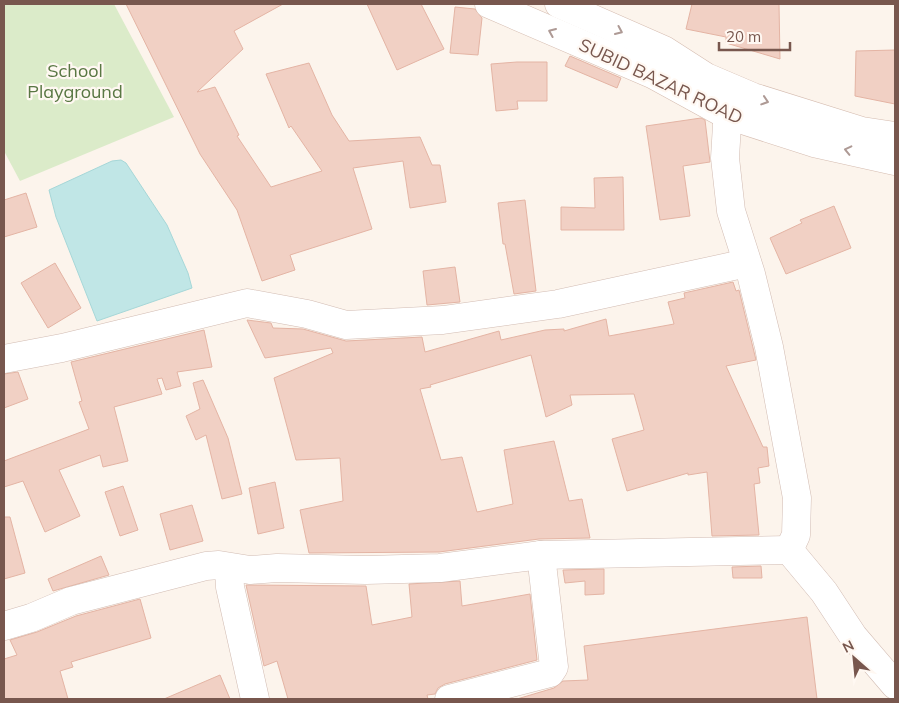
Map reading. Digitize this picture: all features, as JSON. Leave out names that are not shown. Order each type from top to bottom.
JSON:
[{"type":"street","name":"SUBID BAZAR ROAD","points":[[489,4],[654,75],[728,115],[814,142],[895,161]]},
{"type":"street","name":"SUBID BAZAR ROAD","points":[[559,4],[664,50],[706,77],[753,97],[862,131],[895,136]]},
{"type":"street","points":[[729,87],[725,158],[731,211],[748,263],[769,348],[798,498],[796,534],[789,550]]},
{"type":"street","points":[[4,359],[62,348],[247,303],[307,314],[346,325],[442,320],[558,304],[748,263]]},
{"type":"street","points":[[4,626],[31,618],[71,601],[206,566],[366,570],[440,568],[540,555],[789,550]]},
{"type":"street","points":[[789,550],[824,592],[853,636],[895,685]]},
{"type":"street","points":[[450,699],[550,673],[554,667],[540,555]]},
{"type":"street","points":[[229,568],[230,587],[255,699]]},
{"type":"green space","name":"School Playground","points":[[4,4],[114,4],[174,117],[20,181],[4,151]]},
{"type":"water","points":[[121,160],[126,163],[167,225],[188,273],[192,288],[97,321],[56,217],[49,190],[112,161]]},
{"type":"building","points":[[126,4],[283,4],[234,31],[243,49],[197,92],[215,87],[239,135],[237,136],[271,187],[322,171],[291,126],[289,128],[266,74],[309,63],[332,115],[349,141],[420,137],[432,165],[440,165],[446,202],[410,208],[403,161],[353,168],[372,229],[290,255],[295,270],[262,281],[237,210],[200,154]]},
{"type":"building","points":[[367,4],[421,4],[444,49],[397,70]]},
{"type":"building","points":[[692,4],[779,4],[780,59],[726,43],[726,37],[686,29]]},
{"type":"building","points":[[455,7],[475,9],[482,18],[478,55],[450,53]]},
{"type":"building","points":[[895,50],[895,104],[855,96],[856,51]]},
{"type":"building","points":[[570,56],[621,78],[617,88],[565,66]]},
{"type":"building","points":[[547,62],[547,101],[517,101],[518,109],[496,111],[491,64]]},
{"type":"building","points":[[701,118],[705,120],[710,162],[683,166],[690,216],[660,220],[646,126]]},
{"type":"building","points":[[623,177],[624,230],[561,230],[561,207],[595,208],[594,178]]},
{"type":"building","points":[[26,193],[37,227],[4,237],[4,200]]},
{"type":"building","points":[[525,200],[536,291],[514,294],[505,244],[503,244],[498,203]]},
{"type":"building","points":[[834,206],[851,248],[786,274],[770,238],[802,223],[800,220]]},
{"type":"building","points":[[55,263],[81,308],[48,328],[21,283]]},
{"type":"building","points":[[455,267],[460,302],[427,305],[423,271]]},
{"type":"building","points":[[733,282],[736,291],[739,290],[756,360],[726,366],[763,447],[767,447],[769,466],[758,468],[760,483],[754,484],[759,535],[712,536],[707,472],[688,475],[688,473],[627,491],[612,439],[644,430],[634,394],[570,395],[572,405],[546,417],[531,355],[420,389],[441,460],[462,457],[477,512],[513,504],[504,450],[554,441],[569,501],[582,499],[590,538],[539,539],[439,552],[309,553],[300,510],[343,501],[340,458],[296,460],[274,378],[333,353],[331,348],[265,358],[247,320],[271,323],[273,328],[303,329],[346,341],[422,337],[425,352],[499,331],[501,340],[545,330],[564,329],[564,331],[606,319],[609,336],[674,324],[668,302],[685,298],[684,293]]},
{"type":"building","points":[[204,330],[212,367],[177,372],[181,386],[166,390],[162,378],[157,379],[162,394],[114,407],[128,461],[103,467],[100,455],[59,470],[80,516],[45,532],[23,481],[4,487],[4,461],[89,429],[79,402],[82,401],[71,362]]},
{"type":"building","points":[[18,372],[28,399],[4,408],[4,374]]},
{"type":"building","points":[[203,380],[228,438],[242,494],[222,499],[206,435],[196,440],[186,416],[200,409],[193,383]]},
{"type":"building","points":[[275,482],[284,528],[258,534],[249,488]]},
{"type":"building","points":[[123,486],[138,530],[120,536],[105,492]]},
{"type":"building","points":[[192,505],[203,541],[170,550],[160,514]]},
{"type":"building","points":[[4,517],[10,517],[25,573],[4,579]]},
{"type":"building","points":[[101,556],[109,575],[53,591],[48,579]]},
{"type":"building","points":[[761,566],[762,578],[733,578],[732,567]]},
{"type":"building","points":[[604,569],[604,594],[585,595],[585,581],[565,583],[563,570]]},
{"type":"building","points":[[460,581],[462,606],[530,594],[537,660],[445,684],[438,688],[435,694],[427,695],[428,699],[288,699],[277,661],[264,666],[246,585],[366,586],[372,625],[412,617],[409,584]]},
{"type":"building","points":[[140,599],[151,638],[71,662],[73,667],[60,671],[68,699],[4,699],[4,659],[17,655],[10,640],[37,632],[76,616]]},
{"type":"building","points":[[807,617],[817,699],[517,699],[554,688],[563,681],[588,680],[584,646]]},
{"type":"building","points":[[220,675],[230,699],[164,699]]}]
